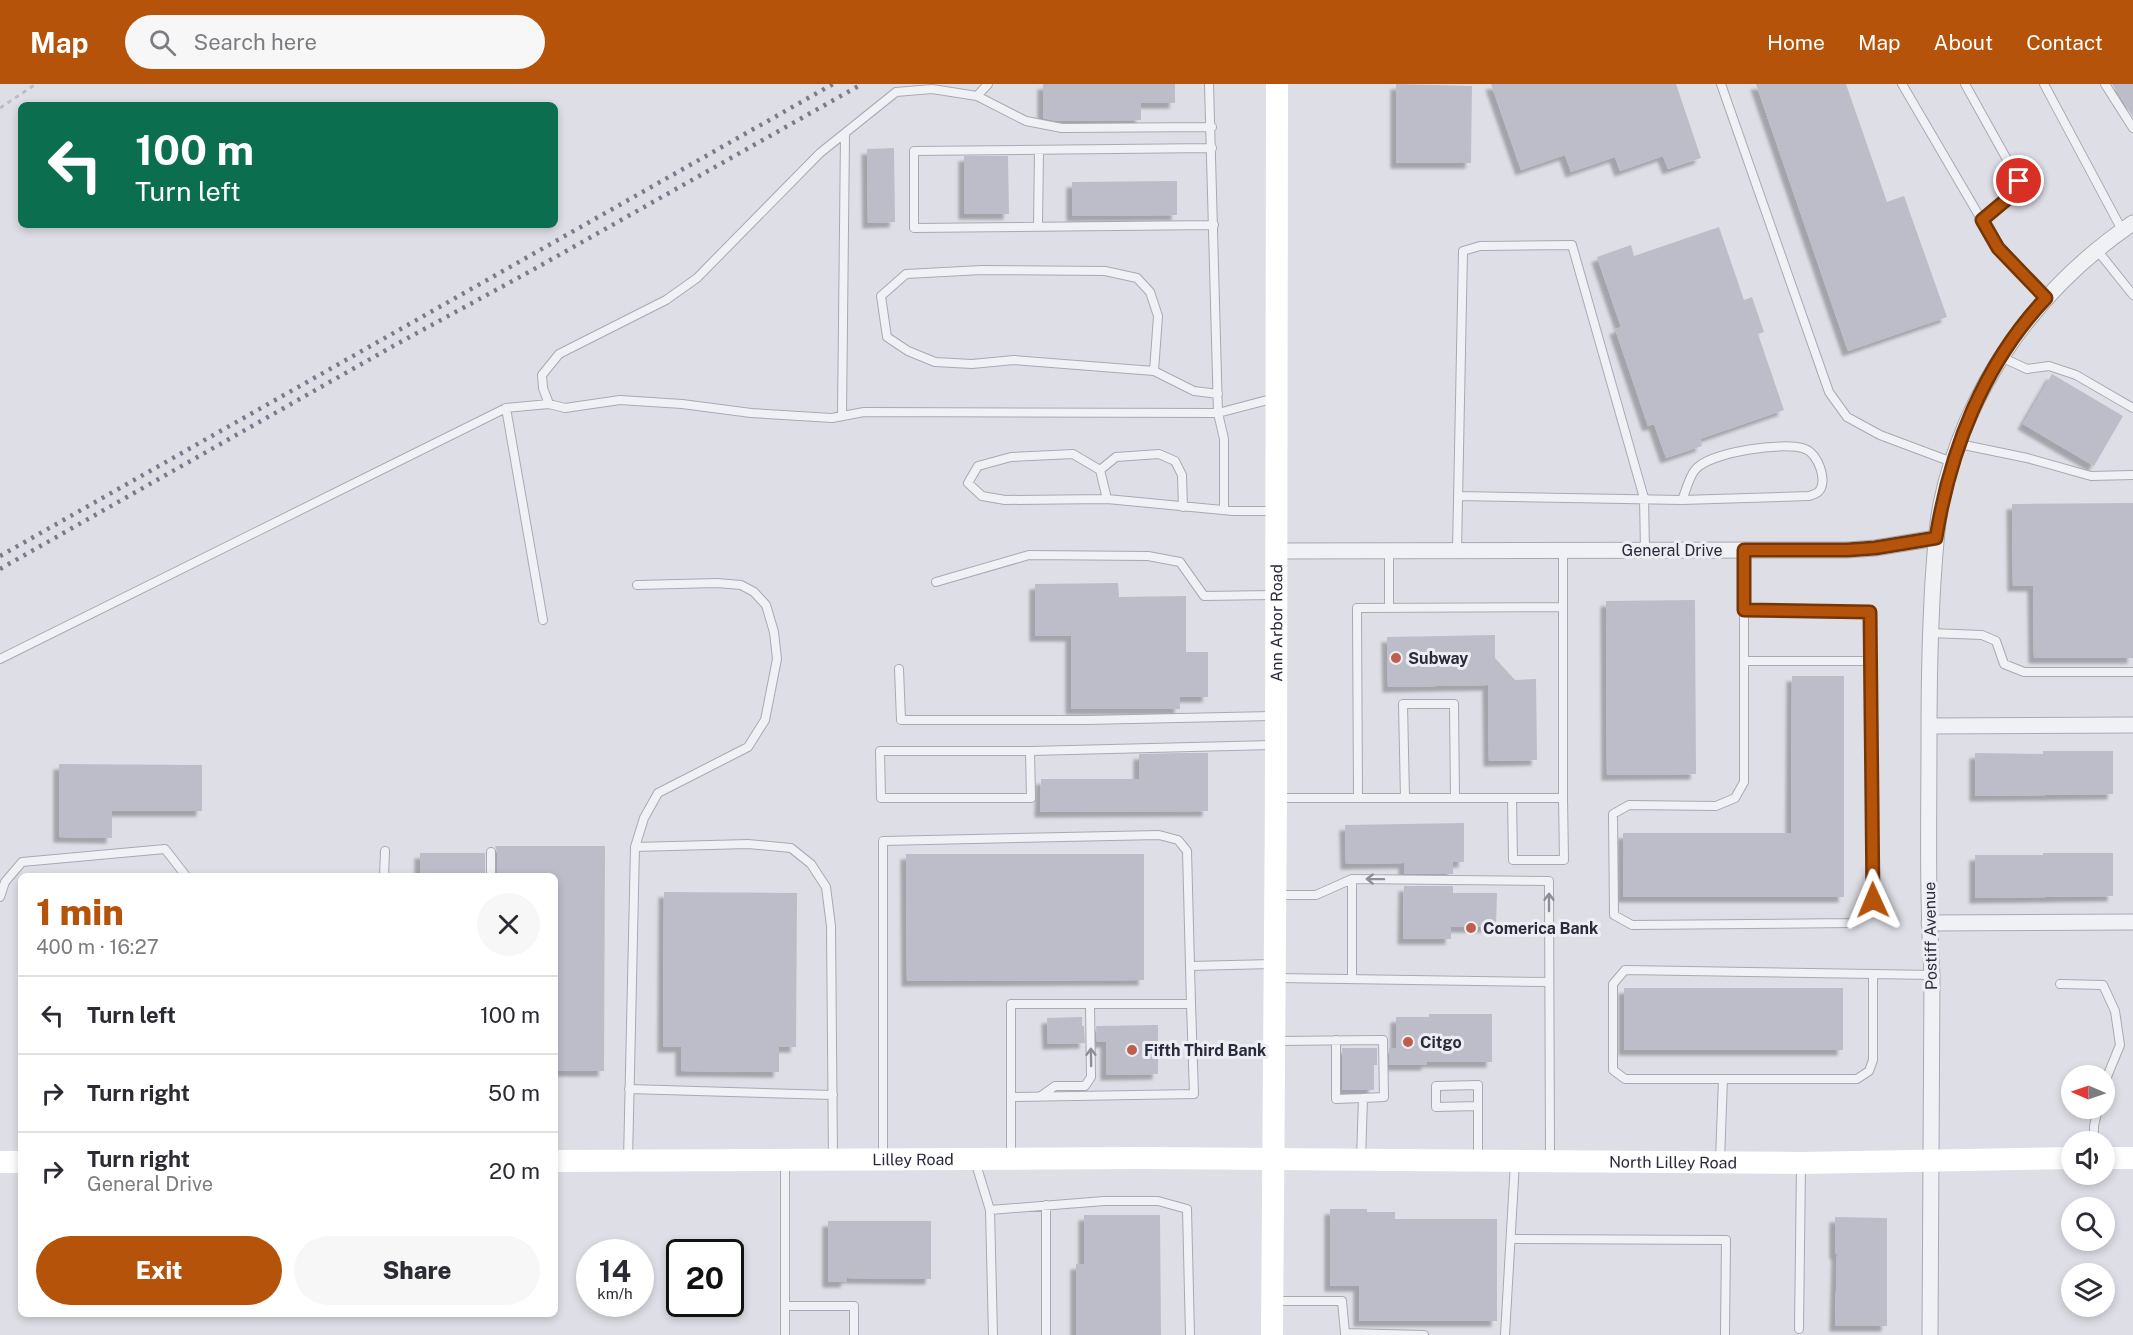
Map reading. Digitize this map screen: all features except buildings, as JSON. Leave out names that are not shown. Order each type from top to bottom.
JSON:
[{"type":"street","name":"Ann Arbor Road","points":[[1272,1335],[1276,798],[1277,84]]},
{"type":"street","points":[[1936,538],[1941,504],[1952,462],[1978,397],[2001,357],[2020,329],[2068,274],[2128,227]]},
{"type":"street","name":"General Drive","points":[[1276,551],[1847,550],[1936,538]]},
{"type":"street","name":"Postiff Avenue","points":[[1930,1335],[1932,975],[1929,922],[1929,726],[1930,633],[1936,538]]},
{"type":"street","points":[[1929,726],[2133,725]]},
{"type":"street","points":[[1929,922],[2133,922]]},
{"type":"street","name":"Lilley Road","points":[[558,1161],[1142,1158],[1273,1161]]},
{"type":"street","name":"North Lilley Road","points":[[1273,1161],[1515,1160],[1800,1163],[2061,1158]]},
{"type":"street","points":[[2115,1158],[2133,1158]]},
{"type":"street","points":[[0,1162],[18,1162]]},
{"type":"lane","points":[[977,96],[988,84]]},
{"type":"lane","points":[[1209,84],[1212,127],[1218,413],[1224,439],[1224,510]]},
{"type":"lane","points":[[1721,84],[1829,392],[1847,417],[1880,435],[1952,462]]},
{"type":"lane","points":[[1902,84],[1998,248],[2046,298]]},
{"type":"lane","points":[[1965,84],[2019,181],[2019,189],[1982,220]]},
{"type":"lane","points":[[2044,84],[2128,227]]},
{"type":"lane","points":[[2105,84],[2133,128]]},
{"type":"lane","points":[[549,404],[543,388],[542,375],[559,354],[666,300],[697,278],[820,153],[896,92],[932,89],[977,96],[1026,121],[1062,128],[1212,127]]},
{"type":"lane","points":[[842,416],[845,134]]},
{"type":"lane","points":[[1212,148],[914,151],[914,228],[1214,225]]},
{"type":"lane","points":[[1038,227],[1039,150]]},
{"type":"lane","points":[[1457,550],[1463,251],[1480,246],[1572,245],[1644,498],[1645,550]]},
{"type":"lane","points":[[2097,250],[2133,295]]},
{"type":"lane","points":[[1154,370],[1158,316],[1150,292],[1137,278],[1105,271],[982,270],[906,274],[881,296],[887,337],[908,351],[935,362],[972,364],[1014,360],[1154,370],[1194,391],[1218,394]]},
{"type":"lane","points":[[2001,357],[2027,369],[2049,366],[2076,375],[2133,408]]},
{"type":"lane","points":[[0,659],[506,408],[549,404],[565,408],[620,400],[682,404],[751,413],[832,418],[864,412],[1218,413],[1276,398]]},
{"type":"lane","points":[[506,408],[543,620]]},
{"type":"lane","points":[[1959,444],[2026,458],[2091,476],[2133,475]]},
{"type":"lane","points":[[1458,496],[1682,500],[1809,496],[1818,492],[1822,486],[1821,471],[1816,458],[1806,449],[1790,447],[1738,451],[1714,457],[1695,470],[1682,500]]},
{"type":"lane","points":[[1107,499],[1100,470],[1073,454],[1011,458],[978,466],[968,483],[982,496],[1005,500],[1107,499],[1224,510],[1276,511]]},
{"type":"lane","points":[[1100,470],[1116,457],[1159,454],[1175,461],[1182,475],[1183,507]]},
{"type":"lane","points":[[1389,550],[1389,608]]},
{"type":"lane","points":[[1512,798],[1513,860],[1564,860],[1563,550]]},
{"type":"lane","points":[[1744,550],[1744,610],[1744,782],[1735,798],[1716,806],[1629,805],[1613,814],[1614,915],[1632,925],[1851,923],[1866,915],[1873,900],[1870,612],[1744,610]]},
{"type":"lane","points":[[936,582],[1029,555],[1148,556],[1180,562],[1204,597],[1276,595]]},
{"type":"lane","points":[[628,1161],[635,847],[644,818],[658,793],[748,747],[765,720],[777,659],[774,632],[766,605],[754,592],[741,585],[717,583],[637,585]]},
{"type":"lane","points":[[1358,798],[1357,608],[1563,608]]},
{"type":"lane","points":[[1930,633],[1982,634],[1996,640],[2004,664],[2024,672],[2133,672]]},
{"type":"lane","points":[[1744,662],[1870,661]]},
{"type":"lane","points":[[899,669],[901,720],[1086,720],[1275,716]]},
{"type":"lane","points":[[1405,798],[1403,704],[1454,704],[1455,798]]},
{"type":"lane","points":[[1030,751],[1031,798],[881,798],[880,751],[1030,751],[1275,745]]},
{"type":"lane","points":[[1276,798],[1563,798]]},
{"type":"lane","points":[[883,1160],[883,841],[1159,835],[1178,840],[1187,851],[1194,1094],[1011,1097]]},
{"type":"lane","points":[[635,847],[748,844],[791,848],[811,864],[826,887],[831,926],[834,1161]]},
{"type":"lane","points":[[0,897],[3,880],[22,862],[165,849],[184,873]]},
{"type":"lane","points":[[384,873],[385,851]]},
{"type":"lane","points":[[491,852],[491,873]]},
{"type":"lane","points":[[1275,895],[1316,895],[1352,879],[1549,881],[1550,1161]]},
{"type":"lane","points":[[1352,879],[1352,979]]},
{"type":"lane","points":[[1190,966],[1352,979],[1549,982]]},
{"type":"lane","points":[[1873,974],[1873,1060],[1869,1071],[1857,1079],[1625,1079],[1613,1070],[1613,984],[1625,970],[1873,974],[1932,975]]},
{"type":"lane","points":[[2060,984],[2103,985],[2115,1011],[2120,1045],[2112,1065]]},
{"type":"lane","points":[[1011,1160],[1011,1004],[1191,1004]]},
{"type":"lane","points":[[1040,1096],[1055,1086],[1085,1086],[1091,1077],[1090,1004]]},
{"type":"lane","points":[[1274,1041],[1336,1040],[1383,1040],[1384,1097],[1336,1098],[1336,1040]]},
{"type":"lane","points":[[1720,1161],[1724,1079]]},
{"type":"lane","points":[[1478,1106],[1436,1107],[1436,1086],[1478,1085],[1478,1106],[1478,1160]]},
{"type":"lane","points":[[629,1089],[833,1095]]},
{"type":"lane","points":[[1361,1160],[1363,1098]]},
{"type":"lane","points":[[974,1160],[990,1210],[993,1335]]},
{"type":"lane","points":[[1505,1335],[1515,1160]]},
{"type":"lane","points":[[785,1161],[785,1335]]},
{"type":"lane","points":[[1799,1329],[1800,1163]]},
{"type":"lane","points":[[990,1210],[1104,1201],[1158,1201],[1187,1209],[1190,1335]]},
{"type":"lane","points":[[1046,1205],[1046,1335]]},
{"type":"lane","points":[[1511,1239],[1726,1240],[1725,1335]]},
{"type":"lane","points":[[1272,1301],[1342,1302],[1345,1334],[1424,1335]]},
{"type":"lane","points":[[785,1306],[854,1306],[854,1335]]},
{"type":"path","points":[[0,108],[36,84]]},
{"type":"railway","points":[[0,556],[833,84]]},
{"type":"railway","points":[[0,569],[862,84]]},
{"type":"place","name":"Subway","points":[[1396,658]]},
{"type":"place","name":"Comerica Bank","points":[[1471,928]]},
{"type":"place","name":"Citgo","points":[[1408,1042]]},
{"type":"place","name":"Fifth Third Bank","points":[[1132,1050]]},
{"type":"route","points":[[1873,900],[1870,612],[1744,610],[1744,550],[1847,550],[1936,538],[1941,504],[1952,462],[1978,397],[2010,343],[2046,298],[1998,248],[1982,220],[2019,189],[2019,181]]}]
